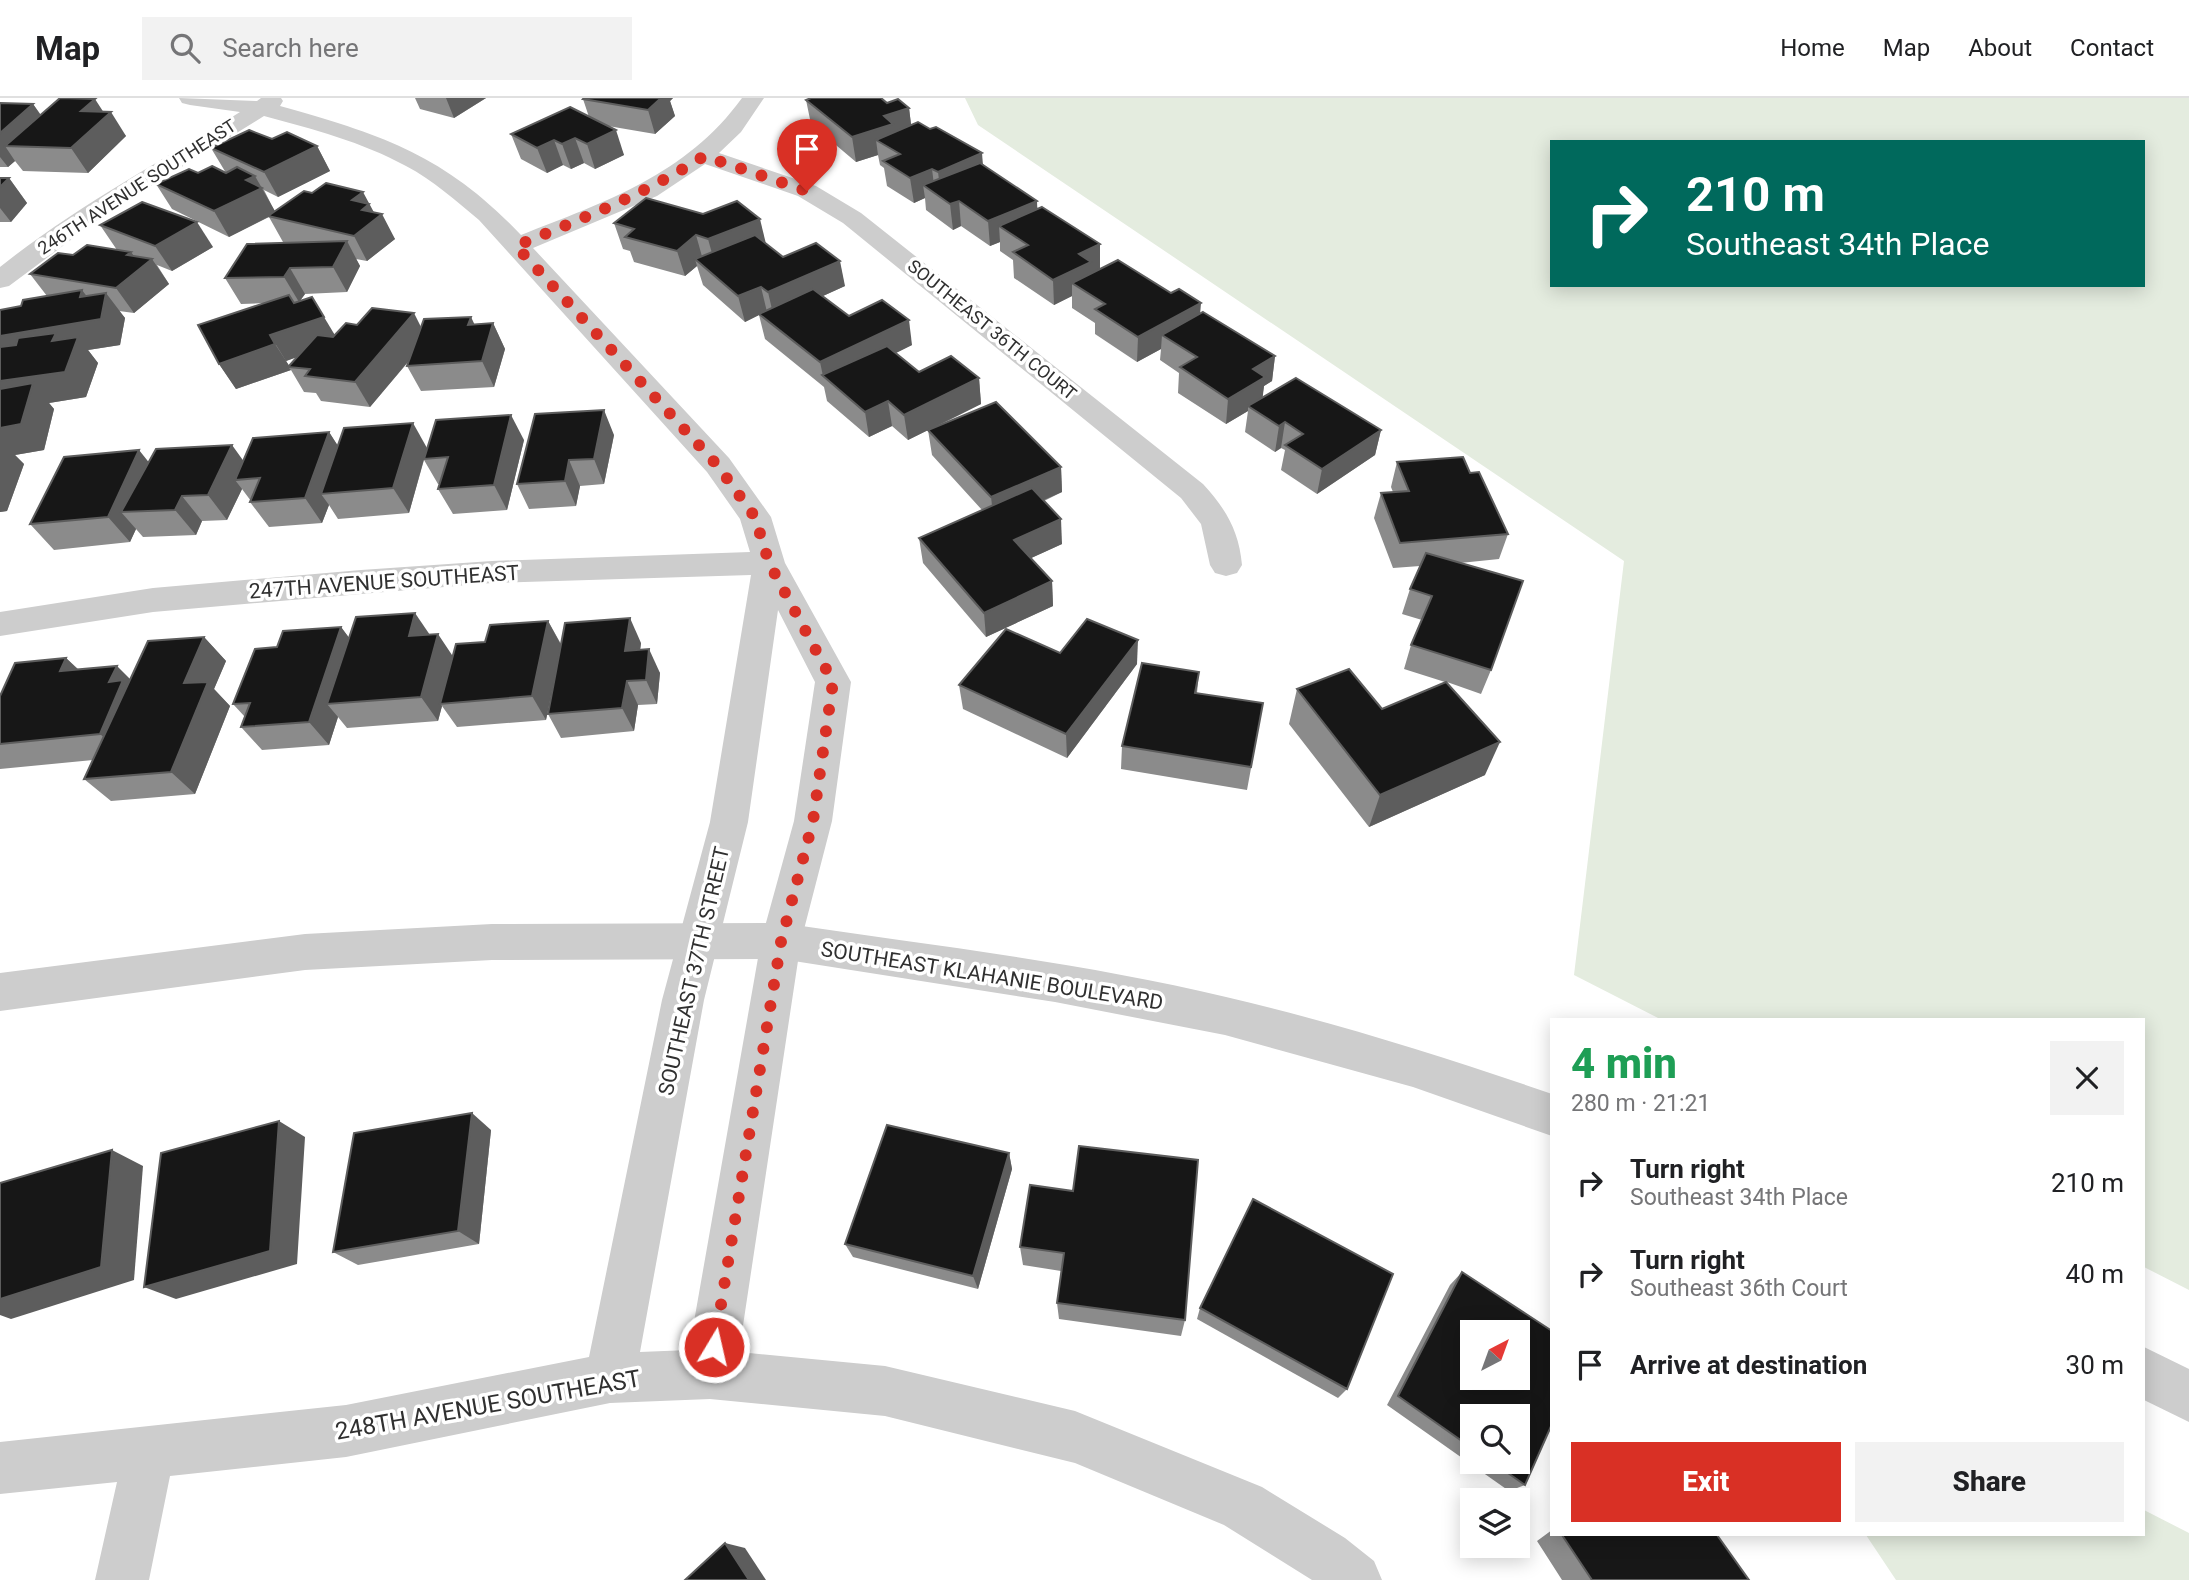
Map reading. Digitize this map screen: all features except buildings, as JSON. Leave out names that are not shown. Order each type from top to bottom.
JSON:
[{"type":"street","name":"SOUTHEAST 37TH STREET","points":[[190,98],[270,103],[383,145],[417,162],[488,215],[718,466],[755,517],[769,563],[833,682],[813,821],[781,942],[710,1374]]},
{"type":"street","points":[[516,246],[668,179],[704,156],[738,123],[753,98]]},
{"type":"street","name":"246TH AVENUE SOUTHEAST","points":[[0,280],[21,262],[72,228],[270,103]]},
{"type":"street","name":"SOUTHEAST 36TH COURT","points":[[704,156],[807,191],[852,218],[1192,491],[1213,514],[1224,536],[1226,565]]},
{"type":"street","name":"SOUTHEAST 37TH STREET","points":[[610,1378],[683,1000],[701,940],[729,822],[749,678],[769,563]]},
{"type":"street","name":"247TH AVENUE SOUTHEAST","points":[[0,624],[153,600],[361,582],[492,572],[769,563]]},
{"type":"street","name":"SOUTHEAST KLAHANIE BOULEVARD","points":[[0,992],[306,952],[492,942],[781,942],[1055,983],[1225,1016],[1413,1067],[1550,1114]]},
{"type":"street","points":[[2145,1373],[2189,1396]]},
{"type":"street","name":"248TH AVENUE SOUTHEAST","points":[[0,1468],[346,1431],[610,1378],[710,1374],[885,1391],[1075,1437],[1243,1506],[1326,1557],[1354,1580]]},
{"type":"street","points":[[122,1580],[149,1454]]},
{"type":"shaded area","points":[[965,98],[2189,98],[2189,1290],[2145,1268],[2145,1018],[1658,1018],[1574,975],[1624,561],[978,125]]},
{"type":"shaded area","points":[[2145,1511],[2189,1533],[2189,1580],[1896,1580],[1867,1536],[2145,1536]]},
{"type":"route","points":[[714,1347],[781,942],[813,821],[833,682],[769,563],[755,517],[734,486],[516,246],[631,197],[668,179],[704,156],[807,191]]}]
